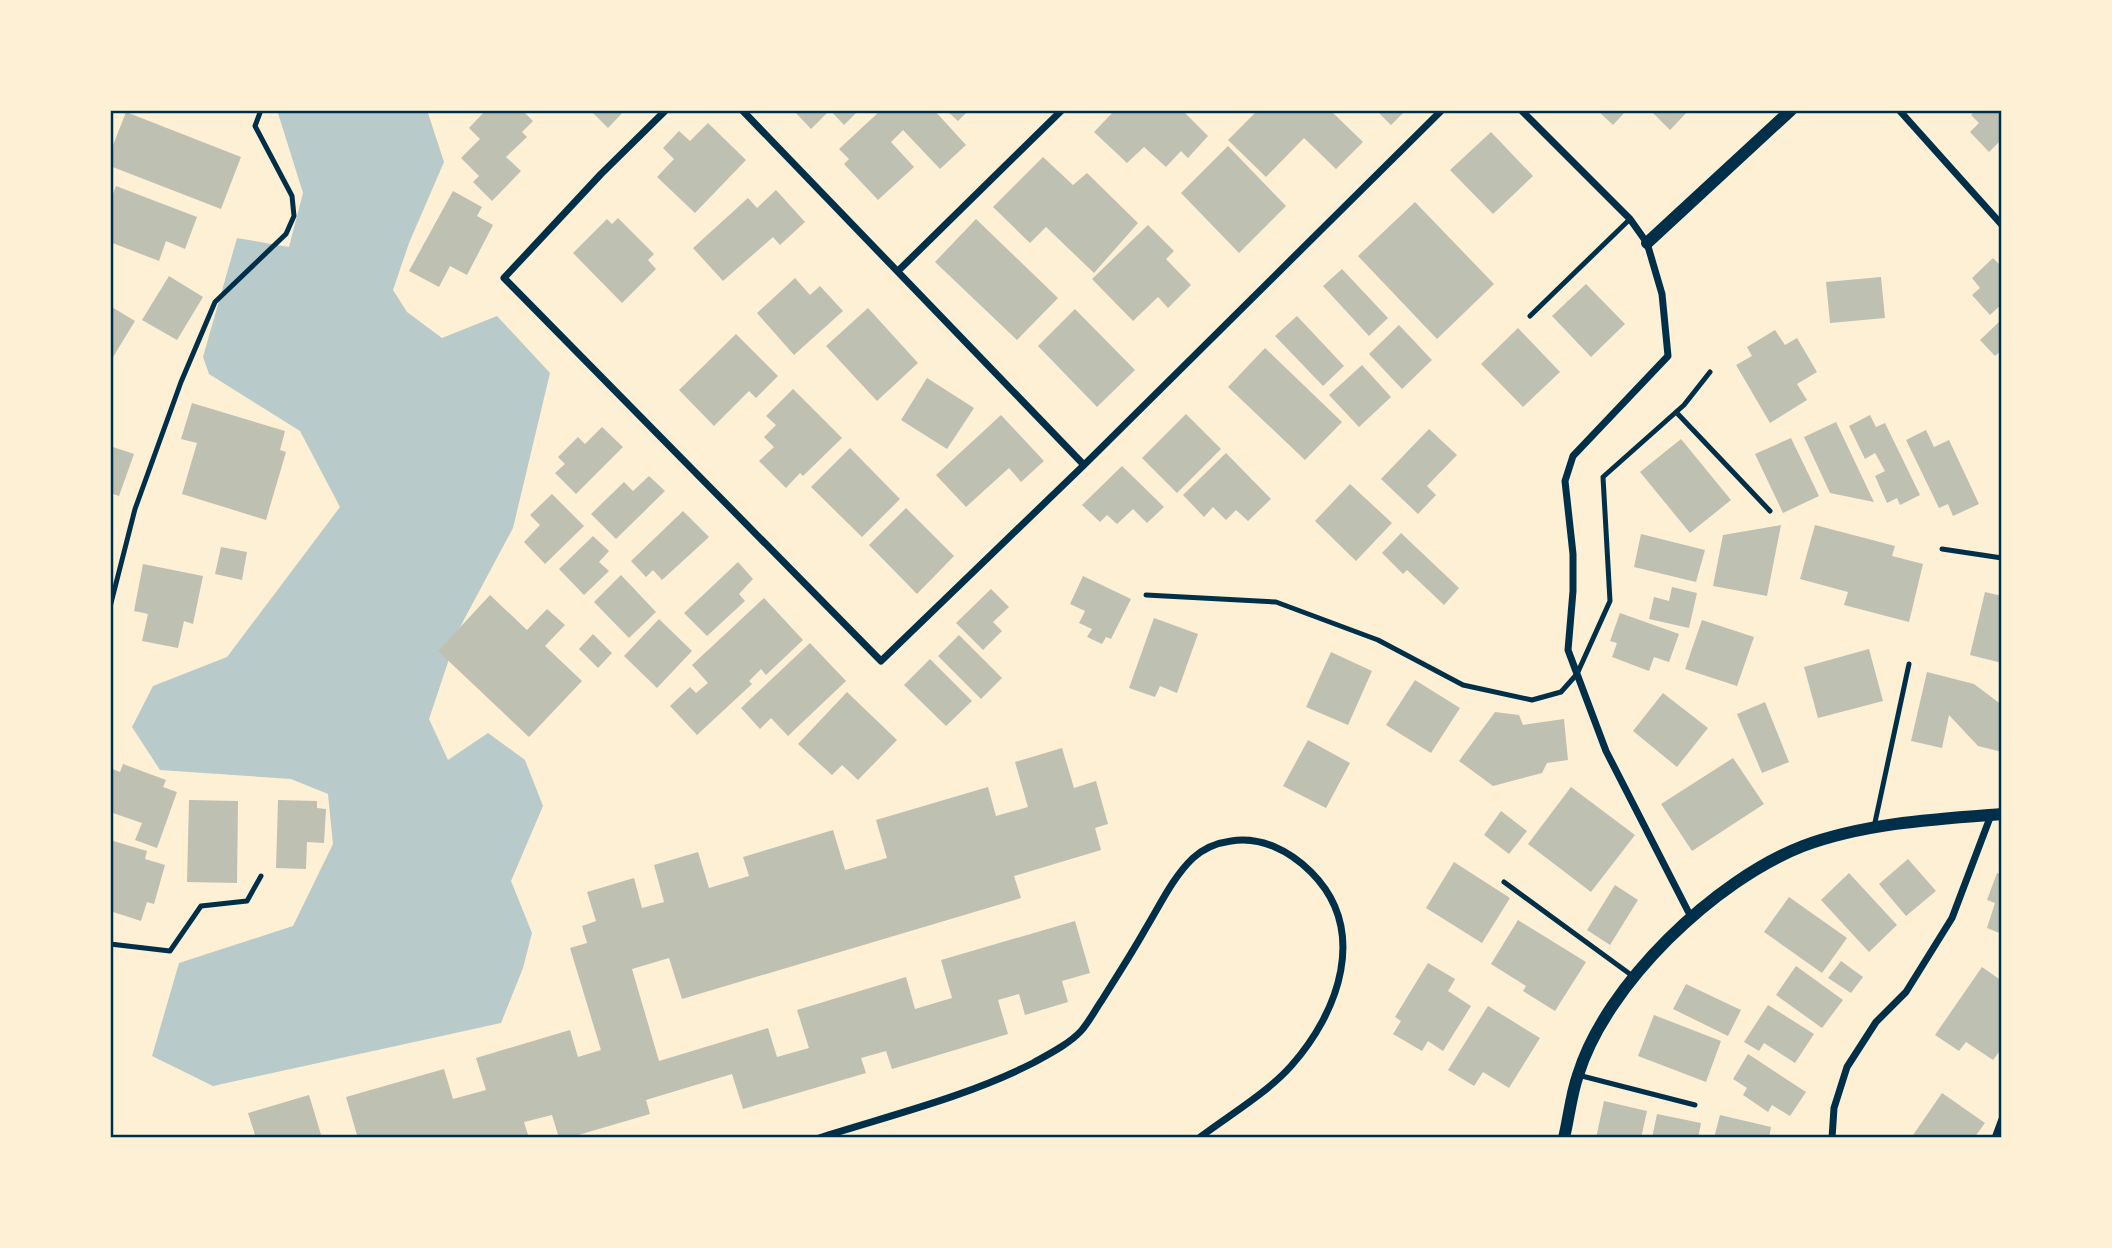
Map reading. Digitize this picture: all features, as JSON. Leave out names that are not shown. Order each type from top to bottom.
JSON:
[{"type":"street","points":[[666,110],[601,174],[504,278],[881,661],[1084,465],[1442,110]]},
{"type":"street","points":[[742,110],[1084,465]]},
{"type":"street","points":[[898,271],[1062,110]]},
{"type":"street","points":[[1521,110],[1630,219],[1647,243],[1662,294],[1668,356],[1573,456],[1565,481],[1573,554],[1568,650],[1605,751],[1691,917]]},
{"type":"street","points":[[1647,243],[1791,110]]},
{"type":"street","points":[[1899,110],[2002,225]]},
{"type":"street","points":[[1564,1138],[1578,1075],[1593,1041],[1634,977],[1691,917],[1745,876],[1802,846],[1874,827],[1996,814],[1952,918],[1906,992],[1876,1021],[1847,1067],[1834,1108],[1832,1138]]},
{"type":"street","points":[[819,1138],[995,1082],[1050,1054],[1081,1031],[1168,892],[1193,858],[1210,846],[1246,839],[1284,851],[1305,866],[1325,886],[1338,912],[1342,931],[1340,979],[1324,1017],[1290,1067],[1199,1138]]},
{"type":"street","points":[[1995,1138],[2002,1119]]},
{"type":"lane","points":[[110,607],[135,509],[181,382],[215,302],[286,234],[294,216],[292,196],[255,125],[261,110]]},
{"type":"lane","points":[[1530,316],[1630,219]]},
{"type":"lane","points":[[1146,595],[1276,602],[1378,639],[1463,685],[1532,701],[1562,692],[1577,674],[1610,601],[1603,477],[1676,412],[1710,372]]},
{"type":"lane","points":[[1676,412],[1770,511]]},
{"type":"lane","points":[[1942,549],[2002,558]]},
{"type":"lane","points":[[1874,827],[1909,664]]},
{"type":"lane","points":[[110,944],[170,951],[201,906],[247,901],[261,876]]},
{"type":"lane","points":[[1504,882],[1634,977]]},
{"type":"lane","points":[[1578,1075],[1695,1105]]},
{"type":"shaded area","points":[[277,110],[427,110],[444,162],[409,243],[393,290],[407,312],[442,338],[497,316],[550,373],[513,528],[459,629],[429,719],[448,760],[488,733],[525,760],[543,806],[511,881],[532,933],[523,968],[501,1023],[213,1086],[152,1056],[179,963],[293,926],[333,844],[328,794],[291,779],[160,770],[132,727],[153,686],[227,657],[340,507],[300,431],[209,374],[203,357],[237,238],[289,247],[303,193]]},
{"type":"building","points":[[486,110],[522,110],[533,121],[522,132],[527,137],[506,157],[521,171],[492,201],[473,182],[479,176],[461,158],[480,139],[469,128]]},
{"type":"building","points":[[590,110],[625,110],[608,128]]},
{"type":"building","points":[[793,110],[830,110],[811,129]]},
{"type":"building","points":[[830,110],[859,110],[844,125]]},
{"type":"building","points":[[881,110],[934,110],[966,145],[940,169],[903,130],[891,142],[914,167],[878,200],[844,164],[849,159],[839,149]]},
{"type":"building","points":[[946,110],[969,110],[958,121]]},
{"type":"building","points":[[1115,110],[1182,110],[1208,136],[1188,158],[1181,151],[1166,167],[1144,147],[1127,163],[1094,132]]},
{"type":"building","points":[[1258,110],[1330,110],[1363,142],[1336,169],[1304,138],[1266,177],[1228,140]]},
{"type":"building","points":[[1376,110],[1406,110],[1391,125]]},
{"type":"building","points":[[1597,110],[1627,110],[1613,125]]},
{"type":"building","points":[[1650,110],[1689,110],[1670,130]]},
{"type":"building","points":[[1976,110],[2002,110],[2002,139],[1989,152],[1970,132],[1979,123],[1971,115]]},
{"type":"building","points":[[126,112],[241,157],[221,209],[110,166],[110,153]]},
{"type":"building","points":[[708,123],[746,160],[695,213],[657,177],[674,159],[663,148],[679,131],[690,141]]},
{"type":"building","points":[[1491,132],[1533,176],[1493,214],[1450,170]]},
{"type":"building","points":[[1228,146],[1286,206],[1239,253],[1181,193]]},
{"type":"building","points":[[1043,157],[1073,185],[1087,173],[1138,223],[1094,273],[1046,227],[1030,243],[993,207]]},
{"type":"building","points":[[116,186],[197,217],[185,249],[166,241],[159,261],[110,242],[110,202]]},
{"type":"building","points":[[776,190],[805,222],[780,245],[773,237],[723,281],[693,248],[748,198],[757,208]]},
{"type":"building","points":[[453,191],[482,207],[477,216],[493,225],[467,275],[450,266],[439,287],[409,271]]},
{"type":"building","points":[[1415,202],[1494,284],[1437,339],[1358,256]]},
{"type":"building","points":[[618,218],[654,254],[648,260],[656,269],[622,303],[573,253],[607,219],[612,224]]},
{"type":"building","points":[[976,219],[1058,298],[1017,340],[935,262]]},
{"type":"building","points":[[1148,225],[1174,251],[1166,259],[1191,285],[1168,308],[1158,297],[1133,321],[1092,279]]},
{"type":"building","points":[[1993,258],[2002,267],[2002,304],[1990,315],[1972,295],[1980,288],[1972,278]]},
{"type":"building","points":[[1342,269],[1388,318],[1369,336],[1323,286]]},
{"type":"building","points":[[169,276],[203,297],[177,340],[142,320]]},
{"type":"building","points":[[1881,277],[1885,318],[1830,323],[1826,282]]},
{"type":"building","points":[[795,278],[810,295],[820,286],[843,311],[794,355],[757,313]]},
{"type":"building","points":[[1586,284],[1625,324],[1591,357],[1552,316]]},
{"type":"building","points":[[110,306],[135,321],[110,362]]},
{"type":"building","points":[[868,308],[918,363],[877,401],[826,346]]},
{"type":"building","points":[[1075,309],[1135,370],[1097,407],[1038,346]]},
{"type":"building","points":[[1297,316],[1344,366],[1323,386],[1275,336]]},
{"type":"building","points":[[2002,319],[2002,350],[1995,356],[1980,340]]},
{"type":"building","points":[[1399,325],[1432,360],[1402,389],[1369,354]]},
{"type":"building","points":[[1518,328],[1560,372],[1523,407],[1481,364]]},
{"type":"building","points":[[1775,330],[1785,345],[1797,338],[1817,372],[1797,384],[1807,400],[1770,423],[1736,365],[1752,356],[1747,347]]},
{"type":"building","points":[[736,334],[778,376],[756,398],[749,391],[714,426],[679,390]]},
{"type":"building","points":[[1265,348],[1342,422],[1305,460],[1228,387]]},
{"type":"building","points":[[1362,365],[1391,397],[1359,427],[1329,395]]},
{"type":"building","points":[[927,378],[974,408],[947,449],[901,420]]},
{"type":"building","points":[[793,389],[842,438],[803,476],[800,473],[786,488],[759,461],[774,447],[764,437],[776,425],[766,416]]},
{"type":"building","points":[[192,403],[285,431],[280,450],[286,452],[266,520],[182,494],[197,443],[181,439]]},
{"type":"building","points":[[1186,414],[1221,449],[1177,493],[1142,458]]},
{"type":"building","points":[[1001,415],[1044,461],[1021,482],[1009,468],[966,507],[936,475]]},
{"type":"building","points":[[1870,415],[1876,427],[1885,423],[1920,495],[1900,505],[1897,498],[1887,503],[1875,476],[1885,471],[1875,453],[1865,459],[1849,426]]},
{"type":"building","points":[[1836,422],[1874,502],[1830,493],[1804,437]]},
{"type":"building","points":[[602,427],[623,447],[576,494],[555,473],[565,464],[558,457],[578,437],[585,444]]},
{"type":"building","points":[[1429,429],[1457,455],[1427,486],[1436,495],[1418,514],[1381,479]]},
{"type":"building","points":[[1926,430],[1934,447],[1949,440],[1979,504],[1953,516],[1948,504],[1939,508],[1906,440]]},
{"type":"building","points":[[1791,438],[1819,496],[1783,513],[1755,454]]},
{"type":"building","points":[[1681,439],[1731,500],[1690,533],[1640,472]]},
{"type":"building","points":[[110,446],[134,454],[119,496],[110,493]]},
{"type":"building","points":[[850,448],[900,499],[862,537],[811,487]]},
{"type":"building","points":[[1226,453],[1271,499],[1248,521],[1236,510],[1226,520],[1213,507],[1204,517],[1183,495]]},
{"type":"building","points":[[1122,466],[1164,507],[1147,523],[1133,509],[1117,524],[1107,515],[1100,522],[1082,505]]},
{"type":"building","points":[[649,476],[665,491],[616,539],[591,514],[624,482],[633,491]]},
{"type":"building","points":[[1350,484],[1392,523],[1356,561],[1315,521]]},
{"type":"building","points":[[552,494],[584,526],[545,564],[524,542],[540,525],[530,515]]},
{"type":"building","points":[[906,508],[954,556],[917,594],[869,545]]},
{"type":"building","points":[[683,511],[709,537],[662,580],[653,570],[646,577],[631,561]]},
{"type":"building","points":[[1781,525],[1767,596],[1713,586],[1723,535]]},
{"type":"building","points":[[1815,525],[1895,546],[1892,556],[1923,564],[1909,622],[1844,605],[1848,592],[1800,579]]},
{"type":"building","points":[[1401,533],[1459,588],[1444,605],[1407,570],[1403,574],[1382,553]]},
{"type":"building","points":[[1641,534],[1705,550],[1696,582],[1634,567]]},
{"type":"building","points":[[593,536],[609,551],[599,562],[609,571],[584,595],[559,569]]},
{"type":"building","points":[[221,547],[247,552],[242,580],[215,574]]},
{"type":"building","points":[[738,562],[753,579],[739,594],[745,601],[707,636],[684,613]]},
{"type":"building","points":[[143,564],[203,576],[193,624],[184,621],[178,648],[142,641],[148,614],[134,611]]},
{"type":"building","points":[[621,575],[656,612],[629,638],[594,602]]},
{"type":"building","points":[[1083,576],[1131,599],[1111,639],[1106,637],[1102,644],[1087,637],[1092,629],[1079,623],[1085,611],[1070,604]]},
{"type":"building","points":[[1672,587],[1697,593],[1689,628],[1649,619],[1654,597],[1669,601]]},
{"type":"building","points":[[991,589],[1009,607],[993,622],[1002,631],[983,650],[956,623]]},
{"type":"building","points":[[1985,592],[2002,596],[2002,663],[1970,655]]},
{"type":"building","points":[[490,595],[527,630],[547,609],[565,625],[545,646],[582,681],[529,737],[438,651]]},
{"type":"building","points":[[764,598],[803,640],[766,675],[761,669],[749,681],[752,684],[697,735],[670,706],[690,687],[696,693],[708,683],[692,665]]},
{"type":"building","points":[[1620,613],[1679,634],[1669,662],[1654,657],[1649,671],[1612,657],[1617,643],[1610,641]]},
{"type":"building","points":[[1154,618],[1198,634],[1177,693],[1160,686],[1155,697],[1129,688]]},
{"type":"building","points":[[659,619],[692,651],[657,688],[624,656]]},
{"type":"building","points":[[1702,620],[1754,637],[1737,686],[1685,669]]},
{"type":"building","points":[[593,634],[612,653],[598,668],[579,649]]},
{"type":"building","points":[[959,635],[1002,678],[981,699],[938,656]]},
{"type":"building","points":[[810,643],[846,681],[788,736],[771,718],[760,729],[741,708]]},
{"type":"building","points":[[1869,649],[1883,701],[1818,718],[1804,667]]},
{"type":"building","points":[[1331,652],[1372,671],[1348,725],[1306,707]]},
{"type":"building","points":[[930,659],[972,701],[946,726],[904,685]]},
{"type":"building","points":[[1927,672],[1974,684],[2002,705],[2002,752],[1978,746],[1949,715],[1942,748],[1911,741]]},
{"type":"building","points":[[1415,680],[1460,708],[1431,753],[1386,725]]},
{"type":"building","points":[[847,692],[897,740],[858,780],[842,765],[832,775],[798,744]]},
{"type":"building","points":[[1663,693],[1708,728],[1677,767],[1633,731]]},
{"type":"building","points":[[1765,702],[1789,762],[1762,773],[1737,714]]},
{"type":"building","points":[[1495,712],[1519,715],[1523,725],[1564,719],[1568,760],[1547,763],[1542,773],[1493,786],[1459,761]]},
{"type":"building","points":[[1308,740],[1350,763],[1326,808],[1283,786]]},
{"type":"building","points":[[1062,748],[1074,788],[1096,781],[1108,824],[1095,828],[1101,850],[1014,876],[1021,898],[682,999],[669,958],[632,969],[659,1061],[768,1028],[777,1057],[809,1048],[797,1010],[906,977],[915,1009],[952,998],[941,960],[1075,921],[1090,973],[1062,981],[1068,1002],[1025,1015],[1019,994],[998,1000],[1008,1034],[892,1069],[886,1051],[861,1058],[866,1073],[743,1109],[732,1074],[646,1100],[650,1114],[568,1138],[559,1138],[552,1115],[524,1122],[529,1138],[350,1138],[357,1135],[346,1097],[444,1069],[453,1099],[486,1090],[476,1058],[570,1030],[578,1057],[601,1050],[570,948],[587,943],[582,926],[596,921],[587,892],[634,878],[642,908],[664,902],[654,865],[698,852],[709,888],[749,876],[743,857],[833,830],[845,870],[887,858],[876,820],[988,787],[996,816],[1028,807],[1015,762]]},
{"type":"building","points":[[1733,758],[1764,804],[1692,851],[1661,804]]},
{"type":"building","points":[[123,764],[166,780],[163,787],[177,792],[157,848],[135,840],[142,823],[110,812],[110,768],[120,772]]},
{"type":"building","points":[[1571,787],[1635,835],[1591,892],[1528,844]]},
{"type":"building","points":[[189,800],[238,801],[237,883],[187,882]]},
{"type":"building","points":[[278,800],[317,801],[317,808],[326,809],[324,843],[307,842],[306,869],[276,868]]},
{"type":"building","points":[[1501,811],[1527,831],[1509,854],[1484,835]]},
{"type":"building","points":[[110,840],[147,851],[145,859],[165,865],[154,904],[147,902],[141,921],[110,911]]},
{"type":"building","points":[[1908,859],[1936,891],[1906,916],[1879,884]]},
{"type":"building","points":[[1454,862],[1510,898],[1482,943],[1426,908]]},
{"type":"building","points":[[1849,873],[1897,925],[1869,952],[1821,900]]},
{"type":"building","points":[[1997,873],[2002,875],[2002,934],[1987,928],[1995,903],[1987,900]]},
{"type":"building","points":[[1615,885],[1638,900],[1610,945],[1587,930]]},
{"type":"building","points":[[1789,897],[1847,938],[1822,973],[1764,932]]},
{"type":"building","points":[[1518,920],[1586,962],[1555,1011],[1523,991],[1526,986],[1491,964]]},
{"type":"building","points":[[1841,961],[1863,977],[1851,993],[1828,978]]},
{"type":"building","points":[[1428,963],[1455,979],[1448,991],[1471,1006],[1443,1051],[1428,1041],[1422,1051],[1393,1034],[1401,1021],[1395,1017]]},
{"type":"building","points":[[1796,966],[1843,1000],[1822,1028],[1776,995]]},
{"type":"building","points":[[1982,967],[2002,981],[2002,1048],[1993,1060],[1966,1042],[1959,1051],[1935,1035]]},
{"type":"building","points":[[1686,984],[1741,1010],[1728,1036],[1673,1009]]},
{"type":"building","points":[[1768,1005],[1814,1034],[1795,1063],[1764,1043],[1759,1051],[1744,1042]]},
{"type":"building","points":[[1488,1006],[1540,1038],[1509,1088],[1483,1072],[1474,1086],[1448,1070]]},
{"type":"building","points":[[1654,1015],[1721,1041],[1706,1082],[1638,1056]]},
{"type":"building","points":[[1748,1054],[1806,1092],[1790,1116],[1772,1105],[1768,1112],[1743,1095],[1747,1088],[1733,1079]]},
{"type":"building","points":[[1942,1093],[1985,1123],[1974,1138],[1911,1138]]},
{"type":"building","points":[[309,1095],[322,1138],[256,1138],[248,1113]]},
{"type":"building","points":[[1604,1101],[1647,1111],[1641,1138],[1596,1138]]},
{"type":"building","points":[[1657,1114],[1701,1123],[1698,1138],[1652,1138]]},
{"type":"building","points":[[1720,1115],[1771,1127],[1769,1138],[1714,1138]]}]
